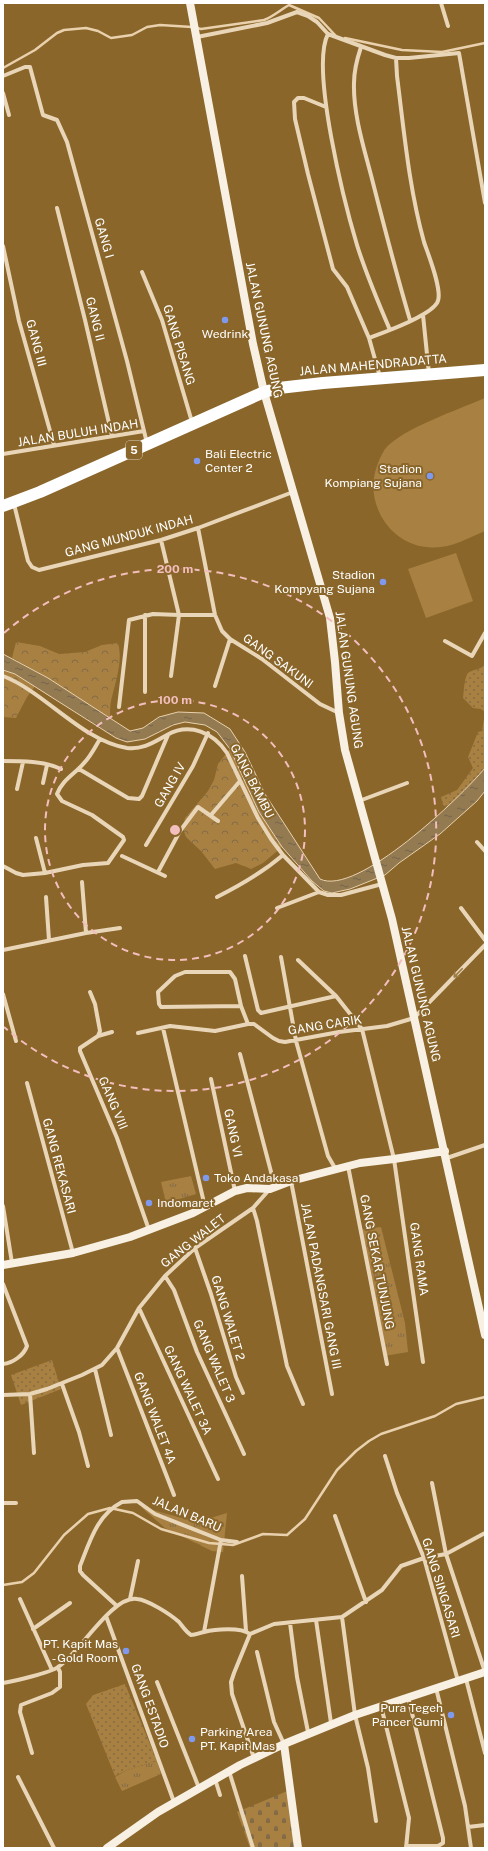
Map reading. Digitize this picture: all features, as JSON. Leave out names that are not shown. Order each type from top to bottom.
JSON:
[{"type":"highway","name":"JALAN MAHENDRADATTA","points":[[264,392],[295,386],[485,370]]},
{"type":"highway","name":"5","points":[[8,504],[40,492],[264,392]]},
{"type":"main road","name":"JALAN GUNUNG AGUNG","points":[[190,3],[253,344],[264,392],[330,618],[339,713],[345,750],[382,882],[446,1155],[485,1335]]},
{"type":"main road","points":[[3,1265],[73,1253],[149,1230],[247,1188],[273,1188],[291,1181],[348,1165],[394,1159],[446,1155]]},
{"type":"main road","points":[[107,1848],[141,1823],[174,1802],[229,1771],[308,1732],[485,1672]]},
{"type":"main road","points":[[284,1744],[298,1848]]},
{"type":"street","points":[[441,3],[448,26]]},
{"type":"street","points":[[196,34],[267,23],[297,12],[308,16],[317,22],[328,34],[361,47],[396,58],[459,53],[485,203]]},
{"type":"street","points":[[328,34],[324,49],[323,74],[326,107],[341,182],[357,244],[390,330]]},
{"type":"street","points":[[361,47],[356,65],[354,83],[358,118],[363,144],[395,272],[410,320]]},
{"type":"street","points":[[369,338],[422,315],[437,304],[438,289],[424,239],[409,167],[396,58]]},
{"type":"street","name":"GANG I","points":[[3,76],[25,67],[30,68],[43,115],[57,120],[67,142],[127,361],[144,431]]},
{"type":"street","points":[[3,92],[9,115]]},
{"type":"street","points":[[326,107],[304,98],[298,98],[294,102],[295,119],[333,269],[347,287],[369,338],[380,378]]},
{"type":"street","name":"GANG II","points":[[57,208],[112,436]]},
{"type":"street","name":"GANG III","points":[[3,246],[19,321],[54,445]]},
{"type":"street","name":"GANG PISANG","points":[[142,272],[162,320],[193,424]]},
{"type":"street","points":[[422,315],[429,374]]},
{"type":"street","name":"JALAN BULUH INDAH","points":[[3,454],[144,431],[148,444]]},
{"type":"street","name":"GANG MUNDUK INDAH","points":[[8,504],[28,561],[32,567],[39,570],[161,540],[198,528],[293,492]]},
{"type":"street","name":"GANG SAKUNI","points":[[198,528],[215,615],[222,631],[230,639],[262,659],[320,704],[339,713]]},
{"type":"street","points":[[161,540],[179,615],[171,676]]},
{"type":"street","points":[[119,707],[129,620],[153,614],[215,615]]},
{"type":"street","points":[[145,615],[145,692]]},
{"type":"street","points":[[445,641],[472,656],[485,633]]},
{"type":"street","points":[[215,686],[230,639]]},
{"type":"street","points":[[3,676],[22,686],[100,739],[127,748],[136,748],[148,745],[168,734],[189,729],[208,733]]},
{"type":"street","name":"GANG BAMBU","points":[[208,733],[224,749],[234,766],[258,818],[283,855],[319,892]]},
{"type":"street","name":"GANG IV","points":[[146,846],[193,766],[208,733]]},
{"type":"street","points":[[79,769],[128,798],[139,799],[142,796],[168,734]]},
{"type":"street","points":[[3,866],[20,874],[45,873],[83,864],[108,863],[124,840],[123,837],[110,826],[58,797],[58,792],[68,777],[79,769],[89,758],[100,739]]},
{"type":"street","points":[[3,761],[47,765],[60,770]]},
{"type":"street","points":[[17,789],[23,762]]},
{"type":"street","points":[[43,783],[47,765]]},
{"type":"street","points":[[210,815],[240,781]]},
{"type":"street","points":[[359,801],[407,783]]},
{"type":"street","points":[[158,872],[180,831],[198,807],[218,821]]},
{"type":"street","points":[[36,838],[45,873]]},
{"type":"street","points":[[477,842],[485,851]]},
{"type":"street","points":[[216,897],[247,882],[264,871],[283,855]]},
{"type":"street","points":[[122,856],[165,876]]},
{"type":"street","points":[[82,882],[86,933]]},
{"type":"street","points":[[277,908],[319,892],[328,895],[341,895],[382,882]]},
{"type":"street","points":[[46,897],[49,940]]},
{"type":"street","points":[[461,908],[485,940]]},
{"type":"street","points":[[3,950],[86,933],[120,928]]},
{"type":"street","points":[[414,1018],[485,945]]},
{"type":"street","points":[[245,956],[259,1012],[290,1007],[336,996]]},
{"type":"street","points":[[281,957],[296,1041],[328,1156],[335,1168]]},
{"type":"street","points":[[298,960],[336,996],[362,1029],[394,1159]]},
{"type":"street","points":[[138,1033],[178,1026],[215,1031],[248,1024],[241,1006],[235,979],[230,972],[194,971],[175,976],[160,988],[158,992],[160,1007],[241,1006]]},
{"type":"street","points":[[90,992],[95,1004],[100,1031],[98,1036]]},
{"type":"street","points":[[3,994],[16,1041]]},
{"type":"street","name":"GANG CARIK","points":[[248,1024],[258,1026],[279,1041],[296,1041],[387,1026],[414,1018]]},
{"type":"street","points":[[163,1028],[205,1207]]},
{"type":"street","points":[[98,1036],[112,1032]]},
{"type":"street","name":"GANG VIII","points":[[98,1036],[80,1048],[80,1051],[117,1138],[149,1230]]},
{"type":"street","points":[[240,1054],[273,1188]]},
{"type":"street","name":"GANG VI","points":[[211,1079],[235,1192]]},
{"type":"street","name":"GANG REKASARI","points":[[27,1083],[73,1253]]},
{"type":"street","points":[[446,1155],[485,1145]]},
{"type":"street","name":"GANG RAMA","points":[[394,1159],[423,1362]]},
{"type":"street","name":"GANG SEKAR TUNJUNG","points":[[348,1165],[387,1364]]},
{"type":"street","name":"JALAN PADANGSARI GANG III","points":[[291,1181],[332,1394]]},
{"type":"street","name":"GANG WALET","points":[[3,1395],[30,1394],[62,1384],[95,1369],[108,1359],[117,1348],[139,1308],[165,1276],[196,1248],[253,1208],[273,1188]]},
{"type":"street","points":[[3,1206],[12,1263]]},
{"type":"street","points":[[253,1208],[287,1366],[303,1404]]},
{"type":"street","name":"GANG WALET 2","points":[[196,1248],[236,1377],[243,1393]]},
{"type":"street","name":"GANG WALET 3","points":[[165,1276],[180,1303],[197,1352],[244,1454]]},
{"type":"street","points":[[3,1284],[27,1346],[25,1352],[19,1357],[3,1364]]},
{"type":"street","name":"GANG WALET 3A","points":[[139,1308],[218,1479]]},
{"type":"street","name":"GANG WALET 4A","points":[[117,1348],[174,1495]]},
{"type":"street","points":[[95,1369],[111,1435]]},
{"type":"street","points":[[62,1384],[79,1432],[88,1466]]},
{"type":"street","points":[[30,1394],[34,1453]]},
{"type":"street","name":"GANG SINGASARI","points":[[385,1456],[396,1493],[424,1558],[485,1753]]},
{"type":"street","points":[[432,1483],[446,1554],[485,1672]]},
{"type":"street","name":"JALAN BARU","points":[[117,1606],[83,1576],[80,1571],[80,1566],[94,1529],[118,1504],[129,1500],[137,1501],[155,1514],[221,1540],[237,1542]]},
{"type":"street","points":[[3,1503],[16,1504]]},
{"type":"street","points":[[335,1516],[366,1602]]},
{"type":"street","points":[[254,1758],[231,1688],[234,1673],[250,1634],[274,1624],[342,1617],[382,1590],[401,1566],[424,1558],[446,1554],[485,1534]]},
{"type":"street","points":[[204,1632],[221,1540]]},
{"type":"street","points":[[130,1599],[138,1561]]},
{"type":"street","points":[[242,1576],[246,1631]]},
{"type":"street","points":[[20,1599],[52,1670]]},
{"type":"street","points":[[3,1683],[58,1668],[106,1616],[117,1606],[130,1599],[138,1599],[161,1610],[178,1622],[192,1635],[228,1629],[246,1631],[250,1634]]},
{"type":"street","points":[[33,1629],[70,1603]]},
{"type":"street","name":"GANG ESTADIO","points":[[106,1616],[174,1802]]},
{"type":"street","points":[[342,1617],[355,1715],[368,1768],[376,1820]]},
{"type":"street","points":[[316,1620],[331,1724]]},
{"type":"street","points":[[290,1623],[297,1677],[308,1732]]},
{"type":"street","points":[[257,1652],[274,1722],[284,1744]]},
{"type":"street","points":[[32,1754],[20,1712],[21,1705],[52,1693],[60,1687],[60,1672],[58,1668]]},
{"type":"street","points":[[157,1682],[199,1789]]},
{"type":"street","points":[[436,1688],[465,1806],[471,1848]]},
{"type":"street","points":[[381,1706],[409,1818],[406,1847],[438,1846],[443,1843],[443,1838],[408,1697]]},
{"type":"street","points":[[229,1771],[253,1848]]},
{"type":"street","points":[[18,1777],[54,1848]]},
{"type":"street","points":[[215,1779],[220,1795]]},
{"type":"street","points":[[468,1827],[485,1825]]},
{"type":"green space","name":"Stadion Kompiang Sujana","points":[[485,398],[485,531],[457,543],[435,548],[414,544],[402,538],[392,530],[384,520],[374,496],[376,469],[385,449],[393,441],[417,427]]},
{"type":"green space","points":[[456,553],[473,601],[426,618],[408,569]]},
{"type":"green space","points":[[16,642],[40,646],[59,654],[85,652],[102,645],[118,643],[120,657],[110,708],[110,719],[48,678],[12,658]]},
{"type":"green space","points":[[485,664],[485,712],[481,709],[473,708],[463,698],[468,673]]},
{"type":"green space","points":[[3,670],[15,674],[35,686],[27,697],[16,718],[3,717]]},
{"type":"green space","points":[[485,712],[485,768],[471,785],[448,808],[443,805],[441,797],[457,790],[473,768],[468,757],[478,732],[482,731]]},
{"type":"green space","points":[[230,749],[259,812],[282,847],[263,863],[251,869],[236,863],[215,869],[201,851],[186,837],[183,829],[185,818],[208,791],[214,780],[218,764]]},
{"type":"green space","points":[[191,1176],[196,1194],[166,1203],[161,1182]]},
{"type":"green space","points":[[381,1227],[405,1323],[408,1352],[384,1356],[359,1230]]},
{"type":"green space","points":[[52,1360],[61,1389],[21,1405],[11,1375]]},
{"type":"green space","points":[[141,1507],[197,1522],[227,1513],[223,1552],[212,1551],[165,1528]]},
{"type":"green space","points":[[125,1684],[157,1761],[127,1770],[115,1776],[86,1704],[93,1695]]},
{"type":"green space","points":[[157,1761],[161,1774],[122,1791],[115,1777],[127,1770]]},
{"type":"green space","points":[[292,1789],[300,1848],[250,1848],[237,1812]]},
{"type":"water","points":[[3,654],[48,678],[130,731],[143,728],[159,717],[178,712],[204,713],[230,729],[245,752],[265,794],[320,879],[337,881],[358,873],[382,859],[432,821],[473,782],[485,768],[485,791],[477,801],[440,834],[399,863],[385,875],[350,889],[332,893],[324,891],[312,881],[282,847],[259,812],[230,749],[217,732],[205,725],[185,722],[173,725],[145,739],[127,742],[116,738],[15,674],[3,670]]},
{"type":"waterway","points":[[197,28],[201,29],[264,20],[289,5],[319,18],[336,36]]},
{"type":"waterway","points":[[3,68],[35,50],[57,33],[64,30],[86,28],[98,31],[111,38],[132,35],[147,27],[160,25],[192,27]]},
{"type":"waterway","points":[[345,38],[402,50],[442,52],[485,43]]},
{"type":"waterway","points":[[3,1585],[22,1582],[34,1573],[64,1535],[88,1514],[110,1508],[133,1513],[161,1529],[209,1543],[233,1545],[263,1534],[287,1535],[305,1519],[337,1470],[356,1451],[369,1441],[381,1434],[435,1416],[456,1404],[485,1397]]},
{"type":"place","name":"Wedrink","points":[[225,320]]},
{"type":"place","name":"Bali Electric Center 2","points":[[197,461]]},
{"type":"place","name":"Stadion Kompiang Sujana","points":[[430,476]]},
{"type":"place","name":"Stadion Kompyang Sujana","points":[[383,582]]},
{"type":"place","name":"Toko Andakasa","points":[[206,1178]]},
{"type":"place","name":"Indomaret","points":[[149,1203]]},
{"type":"place","name":"PT. Kapit Mas - Gold Room","points":[[126,1651]]},
{"type":"place","name":"Pura Tegeh Pancer Gumi","points":[[451,1715]]},
{"type":"place","name":"Parking Area PT. Kapit Mas","points":[[192,1739]]}]
